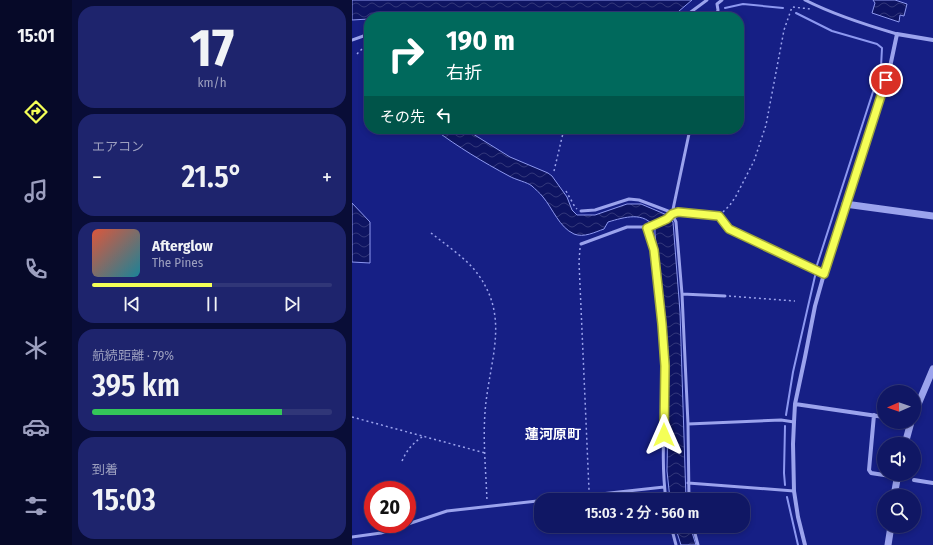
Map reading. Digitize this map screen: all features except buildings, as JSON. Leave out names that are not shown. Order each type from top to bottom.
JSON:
[{"type":"street","points":[[805,545],[798,517],[794,491],[793,444],[796,404],[815,306],[890,67],[897,34],[933,40]]},
{"type":"street","points":[[846,204],[933,216]]},
{"type":"street","points":[[921,397],[933,369]]},
{"type":"street","points":[[796,404],[877,416]]},
{"type":"street","points":[[874,415],[869,470],[871,473],[877,473]]},
{"type":"street","points":[[920,481],[933,483]]},
{"type":"street","points":[[888,545],[889,533]]},
{"type":"lane","points":[[691,12],[707,0]]},
{"type":"lane","points":[[717,12],[717,4],[722,0]]},
{"type":"lane","points":[[805,0],[852,20],[897,34]]},
{"type":"lane","points":[[352,40],[364,36]]},
{"type":"lane","points":[[672,214],[689,134]]},
{"type":"lane","points":[[581,211],[595,210],[629,199],[639,200],[660,207],[672,214],[676,222],[682,294],[688,424],[689,493]]},
{"type":"lane","points":[[581,244],[626,227],[637,226],[647,228],[678,212],[719,216],[729,229],[824,274]]},
{"type":"lane","points":[[647,228],[654,250],[665,366],[663,422],[665,493]]},
{"type":"lane","points":[[682,294],[725,296]]},
{"type":"lane","points":[[688,424],[781,420],[794,422]]},
{"type":"lane","points":[[688,483],[794,491]]},
{"type":"lane","points":[[600,493],[664,487]]},
{"type":"lane","points":[[352,537],[381,534],[447,510],[534,500]]},
{"type":"lane","points":[[673,533],[676,545]]},
{"type":"lane","points":[[695,533],[698,545]]},
{"type":"path","points":[[719,216],[730,205],[736,196],[754,161],[766,125],[784,30],[792,7],[811,9],[821,8]]},
{"type":"path","points":[[357,54],[364,48]]},
{"type":"path","points":[[554,171],[563,134]]},
{"type":"path","points":[[566,191],[575,208],[581,211]]},
{"type":"path","points":[[431,233],[473,268],[490,294],[494,308],[496,337],[486,401],[485,453],[487,506]]},
{"type":"path","points":[[581,244],[579,249],[579,262],[589,493]]},
{"type":"path","points":[[725,296],[795,301]]},
{"type":"path","points":[[352,417],[485,453]]},
{"type":"path","points":[[402,461],[409,447],[422,437]]},
{"type":"water","points":[[352,0],[692,0],[678,12],[364,12],[364,19],[352,20]]},
{"type":"water","points":[[873,0],[895,0],[907,4],[904,16],[900,15],[899,22],[872,13],[875,3]]},
{"type":"water","points":[[441,134],[473,134],[510,157],[548,173],[552,176],[567,197],[572,210],[577,215],[595,215],[627,204],[641,204],[667,215],[673,222],[680,312],[686,493],[669,493],[667,471],[669,362],[655,228],[651,223],[640,217],[627,217],[608,222],[604,229],[589,234],[574,234],[564,227],[547,202],[532,186],[490,165]]},
{"type":"water","points":[[352,203],[370,222],[370,263],[352,262]]},
{"type":"water","points":[[677,533],[692,533],[696,545],[681,545]]},
{"type":"waterway","points":[[725,8],[743,4],[783,8]]},
{"type":"waterway","points":[[796,13],[832,31],[877,44],[882,48],[881,67],[817,265]]},
{"type":"waterway","points":[[786,415],[793,372],[815,276]]},
{"type":"waterway","points":[[785,426],[785,485]]},
{"type":"waterway","points":[[787,497],[798,545]]},
{"type":"district","name":"蓮河原町","points":[[553,434]]},
{"type":"route","points":[[664,435],[665,366],[662,324],[654,250],[650,233],[647,228],[678,212],[719,216],[729,229],[824,274],[886,80]]}]
